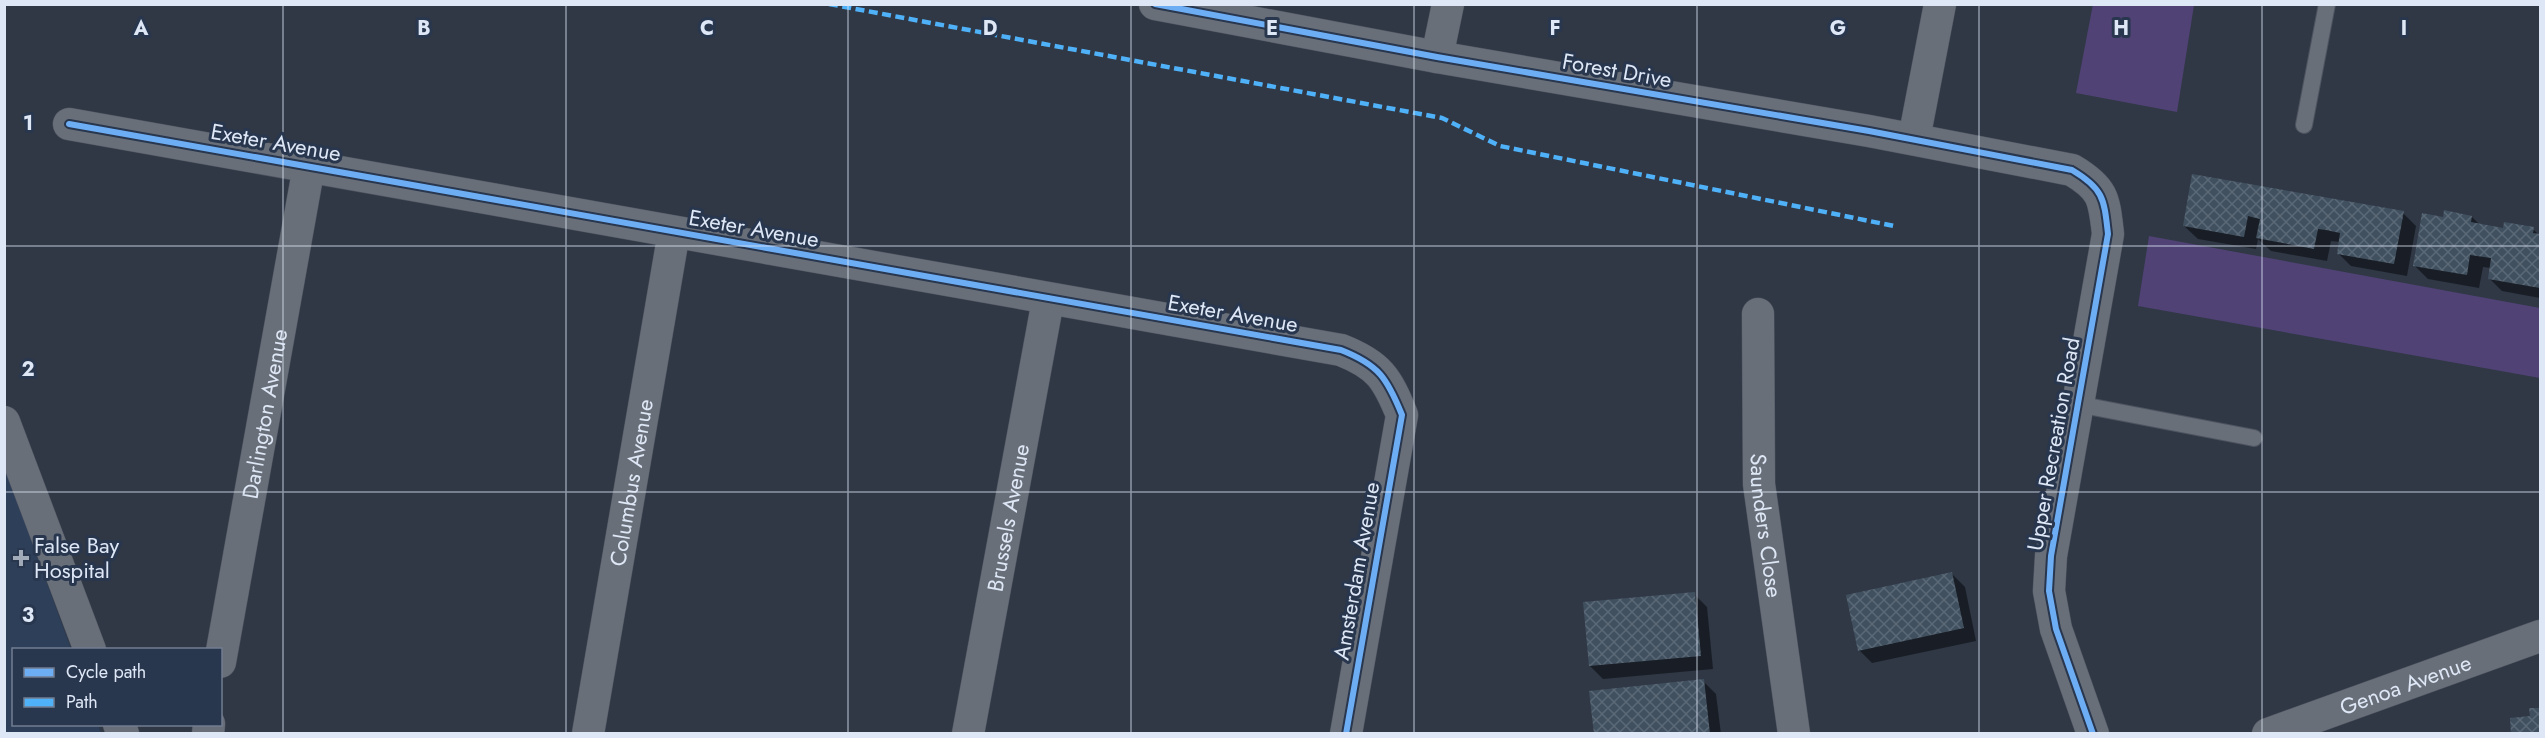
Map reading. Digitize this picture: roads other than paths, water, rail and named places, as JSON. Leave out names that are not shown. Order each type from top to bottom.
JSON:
[{"type":"street","name":"Forest Drive","points":[[1155,4],[1437,57],[1914,139],[2072,170]]},
{"type":"street","points":[[1437,57],[1448,4]]},
{"type":"street","points":[[1914,139],[1940,4]]},
{"type":"street","name":"Exeter Avenue","points":[[69,124],[1048,300],[1341,350],[1371,364],[1385,378],[1402,415]]},
{"type":"street","name":"Darlington Avenue","points":[[222,651],[309,166]]},
{"type":"street","name":"Upper Recreation Road","points":[[2072,170],[2092,182],[2104,198],[2108,234],[2051,556],[2049,591],[2056,628],[2092,734]]},
{"type":"street","name":"Columbus Avenue","points":[[588,734],[674,232]]},
{"type":"street","name":"Brussels Avenue","points":[[969,734],[1048,300]]},
{"type":"street","name":"Saunders Close","points":[[1758,314],[1760,484],[1794,734]]},
{"type":"street","name":"Amsterdam Avenue","points":[[1346,734],[1402,415]]},
{"type":"street","points":[[4,422],[89,648]]},
{"type":"street","name":"Genoa Avenue","points":[[2268,734],[2541,636]]},
{"type":"lane","points":[[2304,126],[2327,4]]},
{"type":"lane","points":[[2078,404],[2254,438]]},
{"type":"place","name":"False Bay Hospital","points":[[21,558]]}]
